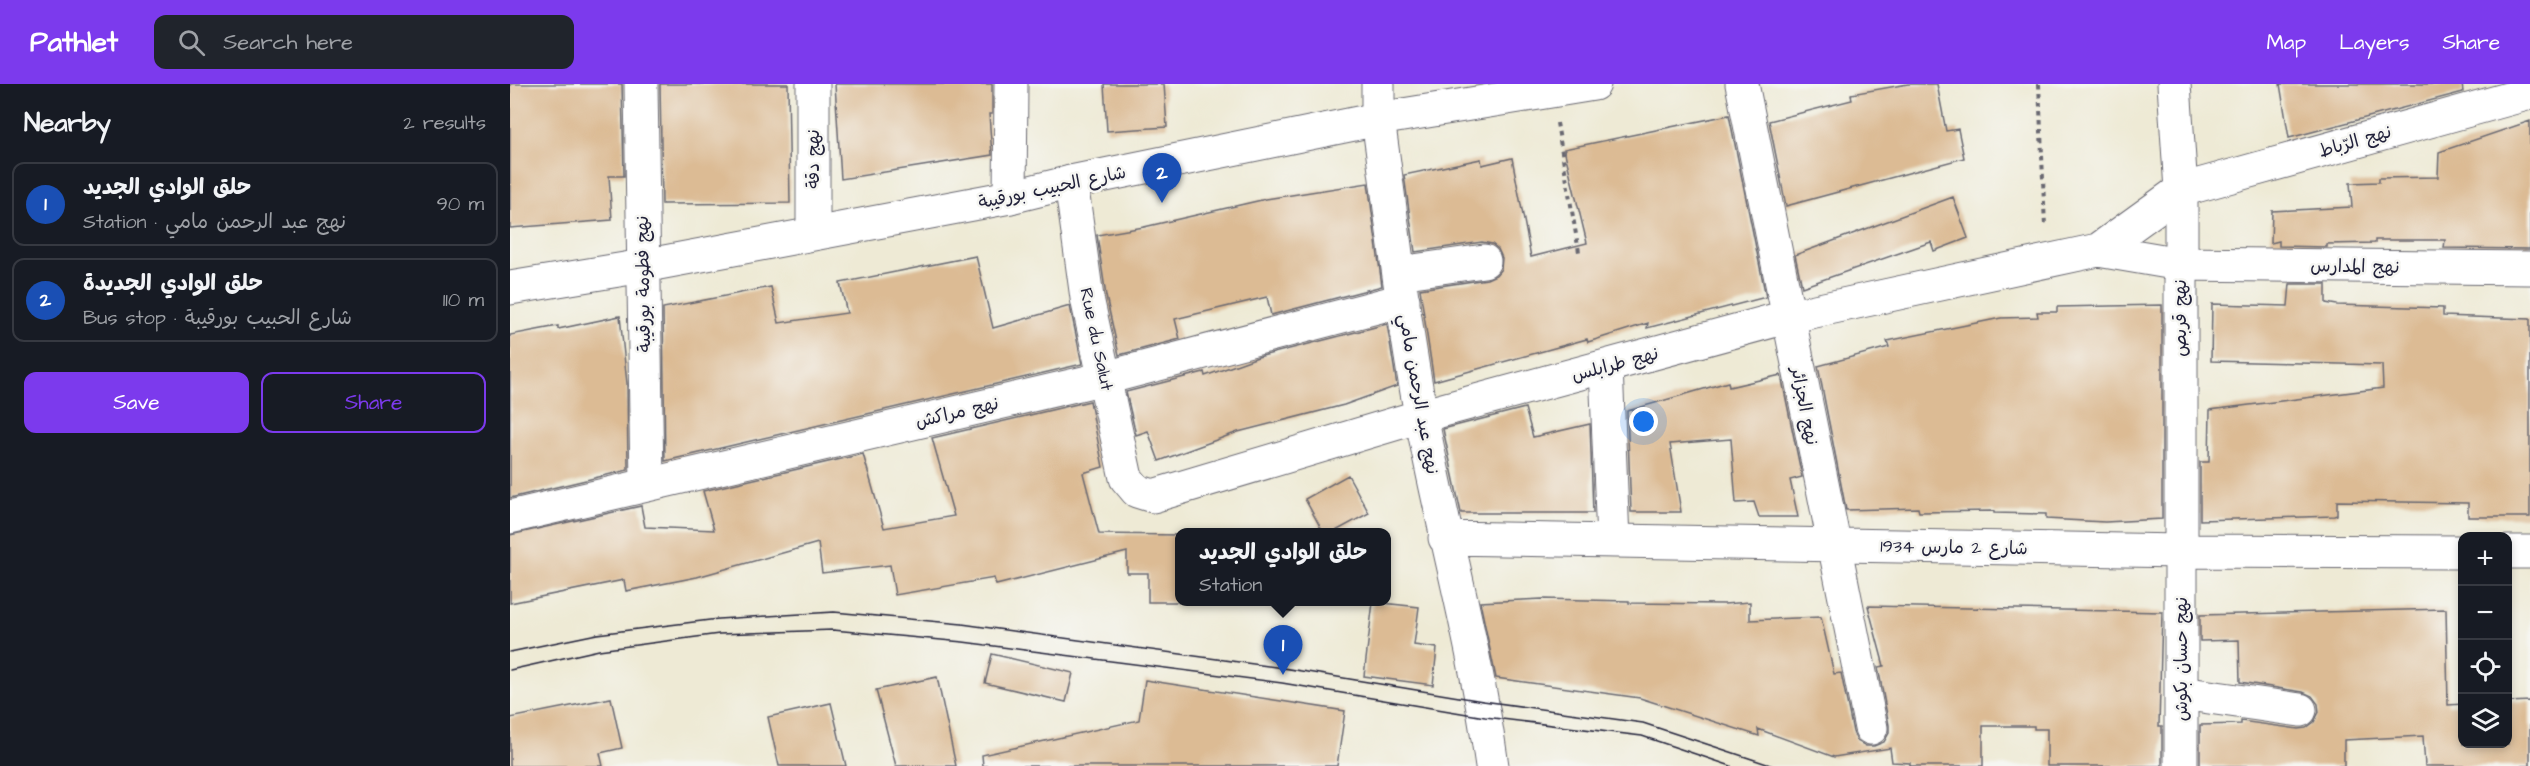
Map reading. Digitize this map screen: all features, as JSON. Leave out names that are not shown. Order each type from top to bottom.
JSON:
[{"type":"street","name":"نهج فطومة بورقيبة","points":[[641,84],[647,484]]},
{"type":"street","name":"نهج دقة","points":[[813,84],[813,233]]},
{"type":"street","points":[[1010,197],[1011,84]]},
{"type":"street","name":"نهج عبد الرحمن مامي","points":[[1378,84],[1378,119],[1421,416],[1445,538],[1484,709],[1492,766]]},
{"type":"street","name":"شارع الحبيب بورقيبة","points":[[510,288],[643,266],[1010,197],[1071,182],[1378,119],[1594,84]]},
{"type":"street","name":"نهج الجزائر","points":[[1742,84],[1871,728]]},
{"type":"street","name":"نهج قربص","points":[[2174,84],[2181,190],[2181,551]]},
{"type":"street","name":"نهج الرّباط","points":[[2181,190],[2530,93]]},
{"type":"street","name":"Rue du Salut","points":[[1071,182],[1087,298],[1126,478],[1137,491]]},
{"type":"street","name":"نهج طرابلس","points":[[2098,250],[2181,190]]},
{"type":"street","name":"نهج طرابلس","points":[[1137,491],[1152,496],[1421,416],[1787,317],[2098,250],[2180,264]]},
{"type":"street","name":"نهج مراكش","points":[[510,517],[1105,378],[1484,261]]},
{"type":"street","name":"نهج المدارس","points":[[2180,264],[2530,268]]},
{"type":"street","points":[[1606,366],[1613,541]]},
{"type":"street","name":"شارع 2 مارس 1934","points":[[1445,538],[2181,551],[2458,552]]},
{"type":"street","name":"نهج حسان بكوش","points":[[2181,551],[2181,766]]},
{"type":"street","points":[[2512,552],[2530,552]]},
{"type":"street","points":[[2181,693],[2300,710]]},
{"type":"path","points":[[2039,84],[2046,261]]},
{"type":"path","points":[[1552,91],[1579,252]]},
{"type":"building","points":[[510,84],[622,84],[624,176],[609,176],[612,220],[510,228]]},
{"type":"building","points":[[660,84],[788,84],[790,203],[662,204]]},
{"type":"building","points":[[835,84],[992,84],[992,114],[989,114],[992,155],[841,179]]},
{"type":"building","points":[[1104,84],[1164,84],[1167,127],[1107,131]]},
{"type":"building","points":[[1908,84],[1937,84],[1946,131],[1958,129],[1964,158],[1786,206],[1769,121],[1852,100],[1851,94]]},
{"type":"building","points":[[2280,84],[2462,84],[2463,92],[2289,138]]},
{"type":"building","points":[[1729,115],[1766,297],[1647,328],[1648,323],[1588,342],[1587,339],[1434,381],[1420,289],[1487,279],[1496,275],[1501,269],[1502,258],[1498,249],[1492,244],[1482,242],[1415,252],[1404,175],[1481,159],[1482,165],[1512,158],[1531,257],[1587,243],[1564,149]]},
{"type":"building","points":[[2530,121],[2530,249],[2444,248],[2445,240],[2375,240],[2375,243],[2327,244],[2327,247],[2279,246],[2279,241],[2271,243],[2272,211],[2352,207],[2350,183],[2379,182],[2379,178],[2438,177],[2439,152]]},
{"type":"building","points":[[1368,183],[1382,286],[1271,315],[1267,297],[1175,319],[1180,339],[1119,355],[1106,296],[1097,235],[1144,227],[1266,199]]},
{"type":"building","points":[[1953,197],[1968,238],[1934,251],[1931,242],[1802,287],[1795,255]]},
{"type":"building","points":[[976,256],[993,328],[1070,306],[1082,364],[665,461],[663,308],[771,287],[779,323],[847,313],[840,283]]},
{"type":"building","points":[[2290,284],[2326,284],[2326,303],[2337,305],[2443,308],[2443,316],[2530,319],[2530,517],[2468,517],[2468,503],[2337,501],[2337,515],[2334,516],[2200,520],[2200,462],[2209,462],[2210,410],[2383,388],[2382,365],[2211,361],[2212,304],[2288,306]]},
{"type":"building","points":[[2162,305],[2162,519],[2105,522],[2046,519],[2046,514],[1994,513],[1994,511],[1919,512],[1918,508],[1846,510],[1818,366],[1889,347],[1887,341],[2001,318],[2038,317],[2037,312],[2057,312],[2057,307]]},
{"type":"building","points":[[620,316],[627,384],[628,470],[510,498],[510,335],[558,326],[558,329]]},
{"type":"building","points":[[1387,324],[1397,386],[1344,405],[1238,432],[1159,461],[1148,431],[1136,435],[1126,392],[1204,372],[1205,376],[1258,357]]},
{"type":"building","points":[[1781,375],[1802,477],[1790,480],[1798,517],[1759,517],[1754,502],[1736,503],[1731,439],[1670,444],[1681,512],[1631,512],[1627,411],[1728,382],[1729,387]]},
{"type":"building","points":[[1090,401],[1103,467],[1083,473],[1099,534],[1175,535],[1175,602],[1148,602],[1148,573],[1127,573],[1127,552],[996,585],[994,578],[895,595],[890,565],[822,573],[818,543],[697,577],[626,591],[624,580],[510,603],[510,535],[641,506],[645,527],[714,530],[703,491],[863,454],[884,528],[954,516],[932,438]]},
{"type":"building","points":[[1525,408],[1533,437],[1590,424],[1593,513],[1461,513],[1443,429]]},
{"type":"building","points":[[1348,475],[1369,513],[1341,528],[1321,528],[1305,499]]},
{"type":"building","points":[[1542,599],[1629,601],[1629,603],[1750,602],[1750,620],[1821,617],[1834,674],[1841,673],[1853,732],[1857,741],[1866,746],[1884,742],[1889,733],[1878,667],[1884,666],[1868,606],[2162,612],[2159,726],[2162,726],[2162,766],[2047,766],[2047,729],[2034,729],[2034,726],[1983,726],[1983,766],[1910,766],[1910,763],[1892,762],[1890,748],[1834,757],[1758,729],[1759,736],[1640,698],[1496,678],[1480,602]]},
{"type":"building","points":[[1391,604],[1419,607],[1414,645],[1437,648],[1433,685],[1364,676],[1373,606],[1391,606]]},
{"type":"building","points":[[2446,609],[2448,705],[2458,704],[2458,748],[2512,748],[2512,702],[2530,701],[2530,766],[2425,766],[2423,736],[2344,740],[2344,766],[2200,766],[2200,725],[2241,724],[2241,721],[2298,729],[2306,728],[2314,722],[2319,712],[2318,704],[2312,696],[2303,692],[2240,682],[2239,640],[2200,641],[2200,615]]},
{"type":"building","points":[[992,654],[1073,673],[1066,702],[985,683]]},
{"type":"building","points":[[937,677],[956,766],[896,766],[876,690]]},
{"type":"building","points":[[1145,680],[1345,711],[1337,766],[983,766],[982,755],[1139,720]]},
{"type":"building","points":[[611,698],[622,748],[600,753],[603,766],[510,766],[510,718]]},
{"type":"building","points":[[831,703],[846,766],[779,766],[768,717]]},
{"type":"tram line","points":[[510,652],[597,634],[718,619],[834,612],[962,624],[1283,668],[1483,701],[1643,723],[1773,766]]},
{"type":"tram line","points":[[510,670],[599,650],[719,634],[833,630],[963,642],[1282,683],[1485,717],[1642,736],[1731,766]]},
{"type":"place","name":"حلق الوادي الجديدة","points":[[1162,203]]},
{"type":"place","name":"حلق الوادي الجديد","points":[[1283,675]]}]
